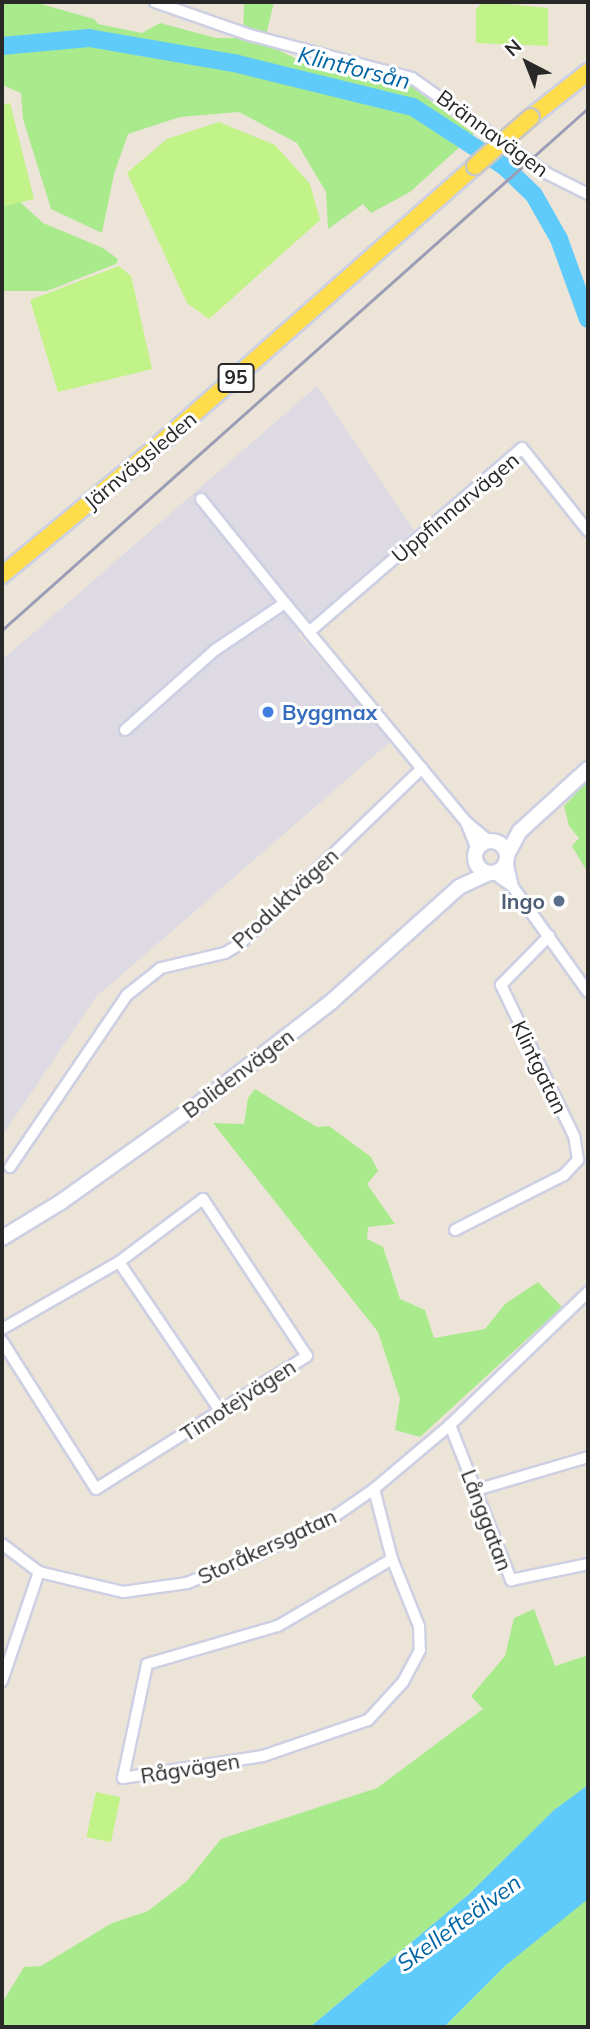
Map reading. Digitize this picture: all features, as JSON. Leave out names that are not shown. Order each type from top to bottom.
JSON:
[{"type":"main road","name":"Järnvägsleden","points":[[2,575],[155,449],[531,117],[588,72]]},
{"type":"main road","name":"Bolidenvägen","points":[[2,1238],[61,1202],[215,1092],[331,1002],[459,887],[491,873],[507,858],[520,831],[588,769]]},
{"type":"main road","name":"Bolidenvägen","points":[[459,887],[476,854],[491,841],[520,831]]},
{"type":"main road","points":[[491,841],[503,845],[507,858]]},
{"type":"main road","points":[[476,854],[481,870],[491,873]]},
{"type":"street","name":"Brännavägen","points":[[155,2],[250,35],[412,78],[546,173],[588,194]]},
{"type":"street","name":"Uppfinnarvägen","points":[[309,632],[522,448],[588,531]]},
{"type":"street","points":[[201,499],[466,822],[491,841]]},
{"type":"street","points":[[125,730],[215,650],[285,603]]},
{"type":"street","name":"Produktvägen","points":[[10,1167],[127,995],[161,968],[225,953],[240,944],[422,768]]},
{"type":"street","points":[[466,822],[476,854]]},
{"type":"street","points":[[507,858],[513,887]]},
{"type":"street","points":[[491,873],[513,887],[588,992]]},
{"type":"street","name":"Klintgatan","points":[[455,1230],[564,1175],[578,1160],[574,1136],[501,985],[549,936]]},
{"type":"street","name":"Timotejvägen","points":[[2,1329],[119,1262],[203,1199],[307,1356],[96,1489],[2,1341]]},
{"type":"street","points":[[119,1262],[221,1412]]},
{"type":"street","name":"Storåkersgatan","points":[[2,1544],[38,1572],[123,1592],[187,1583],[281,1544],[335,1516],[374,1489],[450,1425],[588,1292]]},
{"type":"street","name":"Långgatan","points":[[450,1425],[511,1580],[588,1564]]},
{"type":"street","points":[[476,1490],[588,1457]]},
{"type":"street","name":"Rågvägen","points":[[374,1489],[392,1559],[419,1626],[420,1650],[402,1682],[368,1720],[263,1756],[122,1779],[147,1664],[278,1626],[392,1559]]},
{"type":"street","points":[[2,1681],[38,1572]]},
{"type":"shaded area","points":[[317,386],[414,530],[298,634],[391,741],[96,997],[2,1136],[2,660]]},
{"type":"green space","points":[[6,2],[34,2],[94,19],[98,24],[142,33],[160,23],[216,38],[243,38],[244,2],[274,2],[264,43],[307,64],[325,61],[363,70],[389,83],[407,83],[474,134],[410,192],[371,213],[363,204],[328,229],[326,192],[297,143],[239,112],[180,117],[128,134],[114,174],[102,233],[51,209],[23,119],[21,93],[2,85],[2,9]]},
{"type":"green space","points":[[484,2],[548,8],[548,46],[476,43],[476,9]]},
{"type":"green space","points":[[10,103],[34,199],[2,207],[2,105]]},
{"type":"green space","points":[[219,122],[275,145],[310,184],[320,220],[209,319],[187,303],[127,173],[167,139]]},
{"type":"green space","points":[[20,202],[43,223],[103,248],[118,259],[116,264],[47,291],[2,291],[2,207]]},
{"type":"green space","points":[[119,266],[131,276],[152,369],[58,392],[30,300]]},
{"type":"green space","points":[[588,781],[588,873],[572,846],[579,838],[569,826],[564,806]]},
{"type":"green space","points":[[255,1089],[317,1127],[329,1126],[371,1157],[378,1171],[367,1184],[395,1224],[368,1227],[367,1239],[383,1247],[400,1299],[425,1310],[434,1338],[485,1329],[505,1304],[538,1282],[562,1307],[420,1437],[395,1430],[400,1399],[378,1332],[213,1123],[244,1124],[248,1098]]},
{"type":"green space","points":[[534,1609],[555,1666],[588,1655],[588,1785],[554,1810],[468,1895],[310,2027],[2,2027],[2,2003],[24,1967],[41,1966],[112,1923],[148,1911],[187,1881],[221,1839],[377,1788],[483,1709],[471,1696],[505,1656],[514,1618]]},
{"type":"green space","points":[[96,1792],[120,1797],[111,1842],[86,1837]]},
{"type":"green space","points":[[588,1898],[588,2027],[444,2027],[506,1965]]},
{"type":"water","name":"Skellefteälven","points":[[588,1785],[588,1899],[506,1965],[444,2027],[310,2027],[468,1895],[554,1810]]},
{"type":"waterway","name":"Klintforsån","points":[[2,46],[89,38],[234,63],[413,107],[505,167],[534,195],[559,239],[588,319]]},
{"type":"railway","points":[[2,630],[588,108]]},
{"type":"place","name":"Byggmax","points":[[268,712]]},
{"type":"place","name":"Ingo","points":[[559,901]]}]
